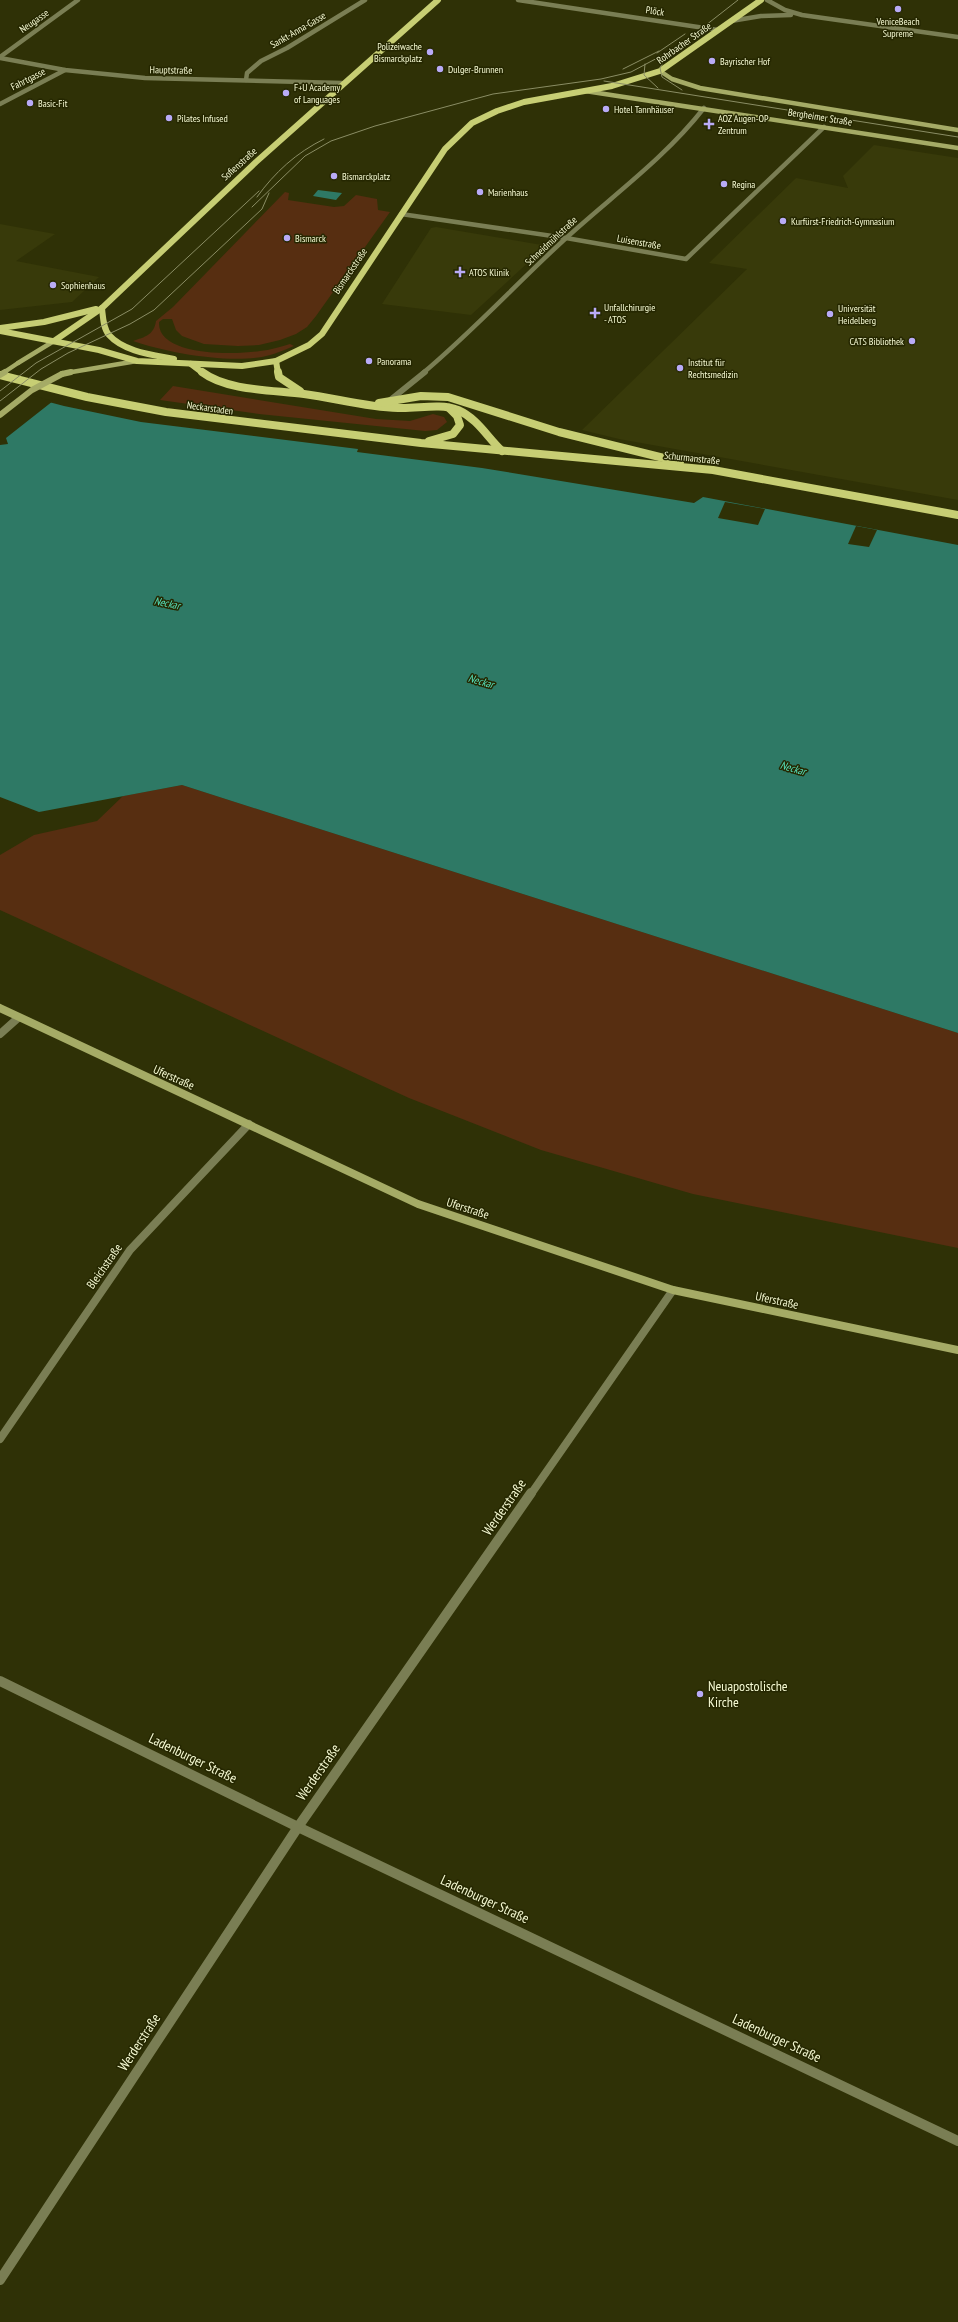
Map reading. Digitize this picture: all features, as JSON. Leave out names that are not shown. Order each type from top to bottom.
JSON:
[{"type":"main road","name":"Sofienstraße","points":[[54,341],[102,308],[179,233],[342,83],[438,0]]},
{"type":"main road","name":"Rohrbacher Straße","points":[[612,86],[660,71],[760,0]]},
{"type":"main road","name":"Bismarckstraße","points":[[137,361],[194,365],[242,366],[276,361],[309,345],[322,334],[445,149],[472,123],[510,106],[612,86]]},
{"type":"main road","points":[[0,328],[44,322],[102,308],[108,334],[118,342],[194,365],[203,375],[222,382],[393,408],[449,408],[464,412],[474,418],[492,442],[502,450]]},
{"type":"main road","points":[[0,331],[54,341],[137,361]]},
{"type":"main road","points":[[276,361],[279,377],[305,394]]},
{"type":"main road","name":"Neckarstaden","points":[[0,375],[102,400],[166,412],[421,443]]},
{"type":"main road","points":[[368,405],[421,396],[448,397],[559,432],[713,470]]},
{"type":"main road","points":[[421,443],[446,436],[456,431],[460,425],[460,421],[449,408]]},
{"type":"main road","name":"Schurmanstraße","points":[[421,443],[713,470],[958,515]]},
{"type":"street","name":"Neugasse","points":[[0,57],[78,0]]},
{"type":"street","name":"Sankt-Anna-Gasse","points":[[246,80],[247,73],[261,61],[288,48],[365,0]]},
{"type":"street","name":"Plöck","points":[[518,0],[718,30]]},
{"type":"street","points":[[767,0],[785,10],[802,15],[958,37]]},
{"type":"street","points":[[731,21],[761,16],[802,15]]},
{"type":"street","name":"Hauptstraße","points":[[0,57],[65,70],[145,78],[342,83]]},
{"type":"street","name":"Fahrtgasse","points":[[0,104],[65,70]]},
{"type":"street","name":"Bergheimer Straße","points":[[660,71],[672,80],[700,88],[958,130]]},
{"type":"street","name":"Bergheimer Straße","points":[[585,91],[958,148]]},
{"type":"street","name":"Schneidmühlstraße","points":[[389,401],[436,363],[566,238],[687,132],[704,108]]},
{"type":"street","name":"Luisenstraße","points":[[401,214],[566,238],[686,259],[824,127]]},
{"type":"street","points":[[0,375],[54,341]]},
{"type":"street","name":"Bismarckstraße","points":[[0,415],[32,390],[62,374],[87,368],[137,361]]},
{"type":"street","name":"Uferstraße","points":[[0,1008],[18,1018],[249,1124],[418,1204],[674,1290],[958,1350]]},
{"type":"street","points":[[0,1034],[18,1018]]},
{"type":"street","name":"Bleichstraße","points":[[0,1439],[130,1250],[249,1124]]},
{"type":"street","name":"Werderstraße","points":[[0,2280],[298,1827],[674,1290]]},
{"type":"street","name":"Ladenburger Straße","points":[[0,1681],[298,1827],[958,2141]]},
{"type":"shaded area","name":"Universität Heidelberg","points":[[874,145],[958,158],[958,500],[619,439],[582,430],[747,269],[709,263],[796,178],[848,188],[843,176]]},
{"type":"shaded area","points":[[285,192],[289,193],[288,200],[334,207],[344,206],[356,195],[377,199],[378,210],[390,212],[307,327],[296,334],[280,340],[259,345],[238,346],[204,344],[182,336],[176,330],[172,319],[163,319],[159,322],[162,333],[171,342],[184,348],[200,351],[234,353],[268,350],[290,344],[294,346],[262,357],[231,359],[179,353],[133,341],[148,335],[155,326],[156,321],[173,307]]},
{"type":"shaded area","points":[[0,224],[55,234],[16,261],[99,277],[72,302],[0,310]]},
{"type":"shaded area","name":"ATOS Klinik","points":[[436,227],[542,245],[545,247],[471,315],[382,304],[431,228]]},
{"type":"shaded area","points":[[173,386],[376,419],[410,421],[433,414],[444,417],[447,422],[437,430],[425,431],[259,414],[160,400]]},
{"type":"shaded area","points":[[182,785],[958,1033],[958,1248],[693,1194],[541,1150],[409,1098],[0,910],[0,855],[34,835],[97,821],[123,796]]},
{"type":"water","points":[[318,190],[342,193],[336,200],[313,196]]},
{"type":"water","name":"Neckar","points":[[0,389],[64,406],[141,422],[358,449],[357,452],[482,468],[694,503],[703,497],[958,545],[958,1033],[182,785],[39,812],[0,797]]},
{"type":"pier","points":[[0,387],[53,401],[6,438],[8,444],[0,445]]},
{"type":"pier","points":[[725,502],[765,509],[758,525],[718,518]]},
{"type":"pier","points":[[856,526],[877,530],[869,547],[848,544]]},
{"type":"tram line","points":[[645,65],[678,47],[738,0]]},
{"type":"tram line","points":[[657,53],[685,34]]},
{"type":"tram line","points":[[623,69],[659,51]]},
{"type":"tram line","points":[[666,56],[660,68],[662,77],[682,90]]},
{"type":"tram line","points":[[252,207],[305,156],[331,141],[375,126],[493,94],[601,79],[631,72],[645,65]]},
{"type":"tram line","points":[[645,65],[644,75],[658,88]]},
{"type":"tram line","points":[[604,81],[958,137]]},
{"type":"tram line","points":[[257,197],[271,179],[295,157],[304,150],[324,139]]},
{"type":"tram line","points":[[0,391],[36,363],[132,309],[259,191]]},
{"type":"tram line","points":[[0,401],[41,369],[68,353],[130,324],[154,310],[262,209],[269,193]]},
{"type":"place","name":"VeniceBeach Supreme","points":[[898,9]]},
{"type":"place","name":"Polizeiwache Bismarckplatz","points":[[430,52]]},
{"type":"place","name":"Bayrischer Hof","points":[[712,61]]},
{"type":"place","name":"Dulger-Brunnen","points":[[440,69]]},
{"type":"place","name":"F+U Academy of Languages","points":[[286,93]]},
{"type":"place","name":"Basic-Fit","points":[[30,103]]},
{"type":"place","name":"Hotel Tannhäuser","points":[[606,109]]},
{"type":"place","name":"Pilates Infused","points":[[169,118]]},
{"type":"place","name":"AOZ Augen-OP Zentrum","points":[[709,124]]},
{"type":"place","name":"Bismarckplatz","points":[[334,176]]},
{"type":"place","name":"Regina","points":[[724,184]]},
{"type":"place","name":"Marienhaus","points":[[480,192]]},
{"type":"place","name":"Kurfürst-Friedrich-Gymnasium","points":[[783,221]]},
{"type":"place","name":"Bismarck","points":[[287,238]]},
{"type":"place","name":"ATOS Klinik","points":[[460,272]]},
{"type":"place","name":"Sophienhaus","points":[[53,285]]},
{"type":"place","name":"Unfallchirurgie - ATOS","points":[[595,313]]},
{"type":"place","name":"Universität Heidelberg","points":[[830,314]]},
{"type":"place","name":"CATS Bibliothek","points":[[912,341]]},
{"type":"place","name":"Panorama","points":[[369,361]]},
{"type":"place","name":"Institut für Rechtsmedizin","points":[[680,368]]},
{"type":"place","name":"Neuapostolische Kirche","points":[[700,1694]]}]
